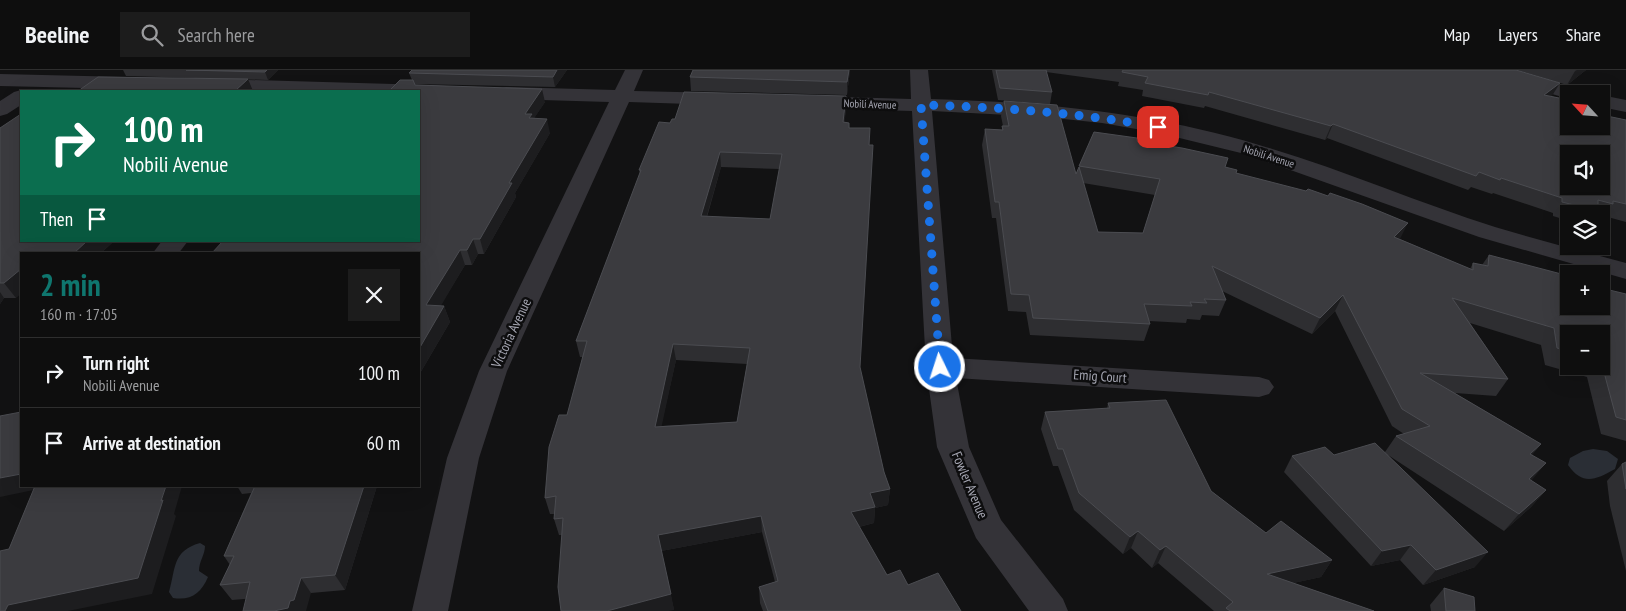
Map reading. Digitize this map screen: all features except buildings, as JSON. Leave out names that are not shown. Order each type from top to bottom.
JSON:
[{"type":"street","name":"Victoria Avenue","points":[[430,611],[463,458],[493,371],[634,70]]},
{"type":"street","name":"Fowler Avenue","points":[[919,70],[940,367],[953,447],[988,528],[1050,611]]},
{"type":"street","points":[[1490,70],[1560,90]]},
{"type":"street","points":[[0,80],[36,86],[142,83]]},
{"type":"street","points":[[191,85],[329,90]]},
{"type":"street","points":[[420,91],[445,91]]},
{"type":"street","points":[[484,92],[738,100]]},
{"type":"street","points":[[0,110],[20,97]]},
{"type":"street","name":"Nobili Avenue","points":[[787,101],[1045,111],[1102,117],[1158,127],[1252,149],[1487,232],[1626,271]]},
{"type":"street","points":[[1610,103],[1626,106]]},
{"type":"street","points":[[166,252],[175,242]]},
{"type":"street","name":"Emig Court","points":[[940,367],[1259,386]]},
{"type":"shaded area","points":[[1593,449],[1607,451],[1618,459],[1615,469],[1590,479],[1579,476],[1568,465],[1570,458],[1583,451]]},
{"type":"shaded area","points":[[200,543],[205,546],[199,571],[208,577],[195,595],[179,599],[173,598],[169,592],[177,562],[184,551]]},
{"type":"route","points":[[940,367],[921,105],[1045,111],[1102,117],[1158,127]]}]
